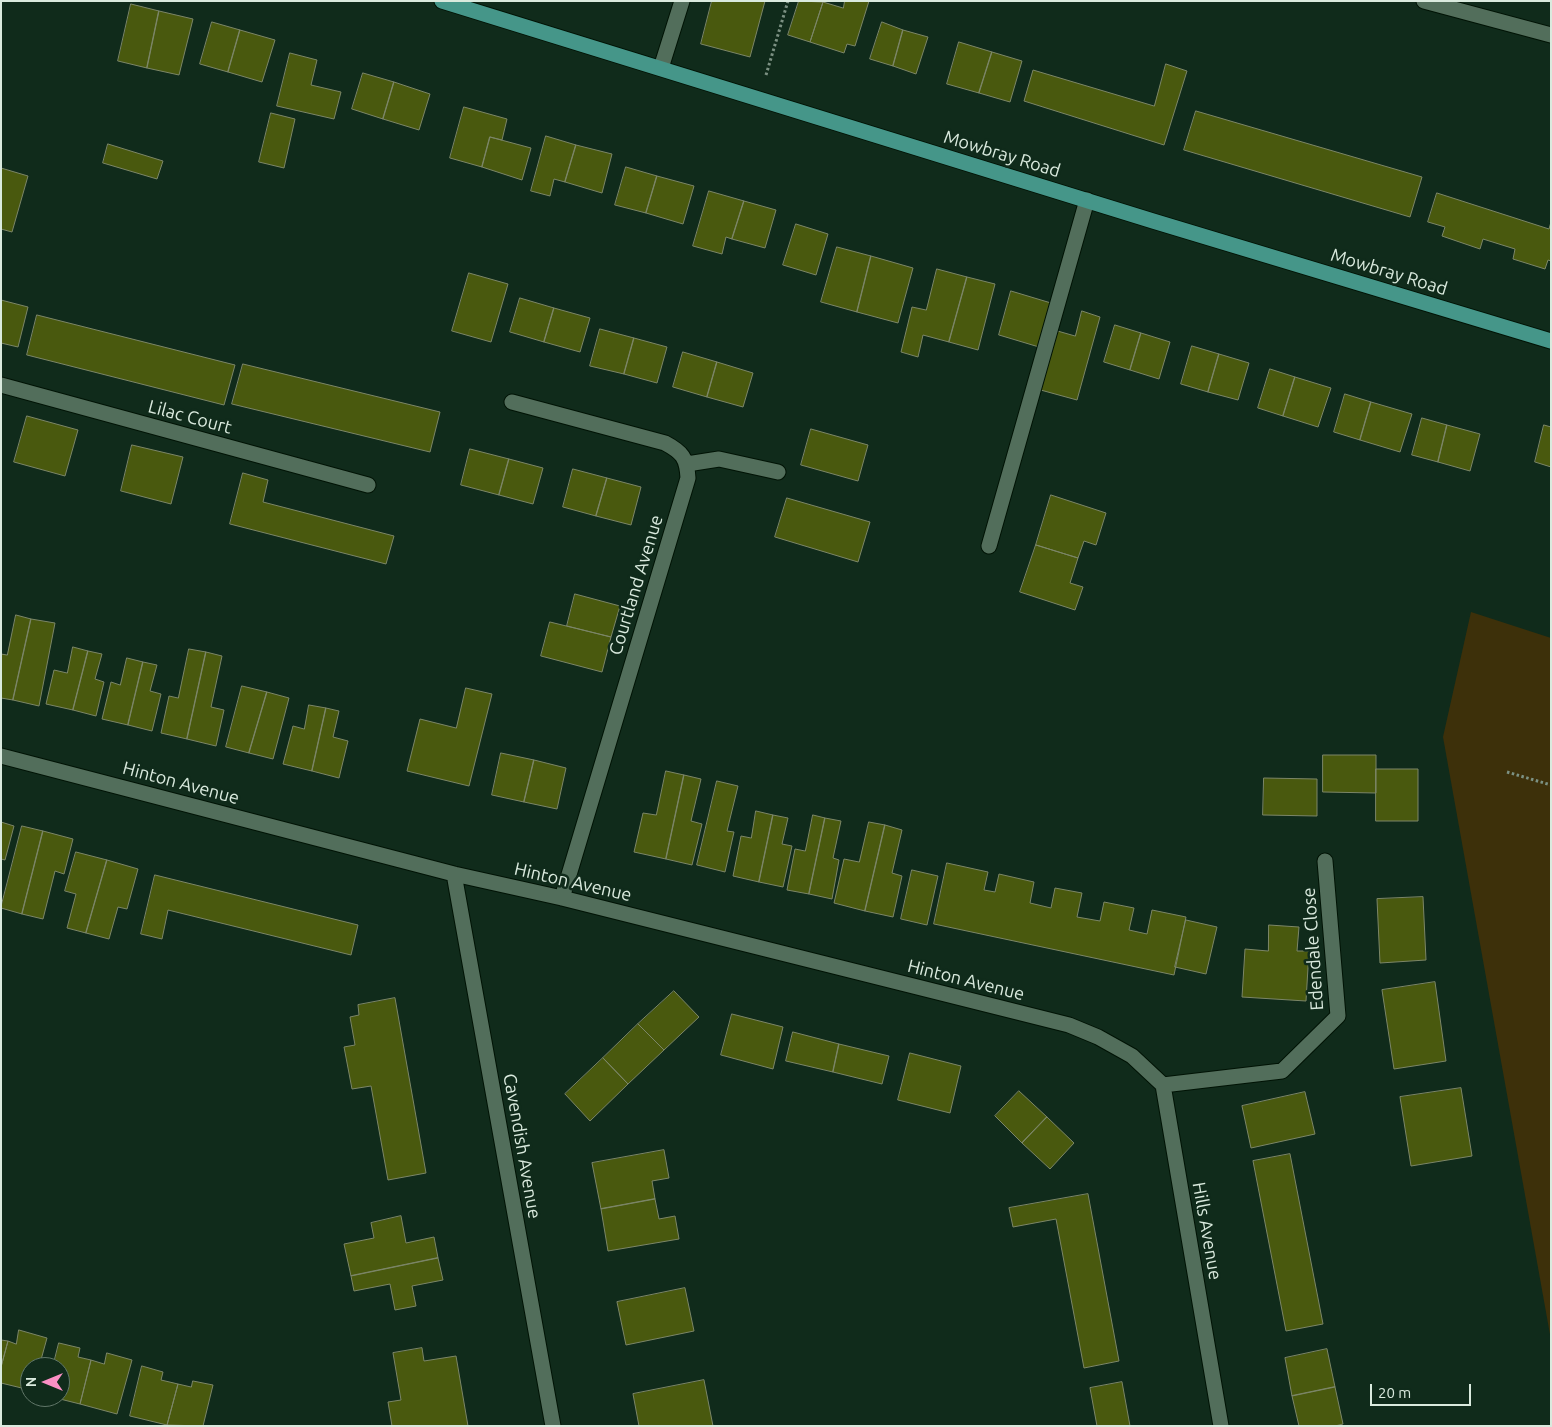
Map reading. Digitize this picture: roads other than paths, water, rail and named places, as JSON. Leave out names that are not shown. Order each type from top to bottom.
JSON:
[{"type":"main road","name":"Mowbray Road","points":[[442,1],[1551,341]]},
{"type":"street","points":[[661,68],[682,1]]},
{"type":"street","points":[[1424,1],[1551,35]]},
{"type":"street","points":[[989,546],[1087,200]]},
{"type":"street","name":"Lilac Court","points":[[1,384],[368,485]]},
{"type":"street","points":[[512,402],[665,443],[678,450],[687,464],[719,459],[778,472]]},
{"type":"street","name":"Courtland Avenue","points":[[562,898],[688,478],[687,464]]},
{"type":"street","name":"Hinton Avenue","points":[[1,756],[454,874],[562,898],[1069,1025],[1098,1037],[1132,1056],[1163,1085]]},
{"type":"street","name":"Edendale Close","points":[[1163,1085],[1282,1071],[1338,1016],[1325,861]]},
{"type":"street","name":"Cavendish Avenue","points":[[454,874],[553,1426]]},
{"type":"street","name":"Hills Avenue","points":[[1163,1085],[1221,1426]]}]
